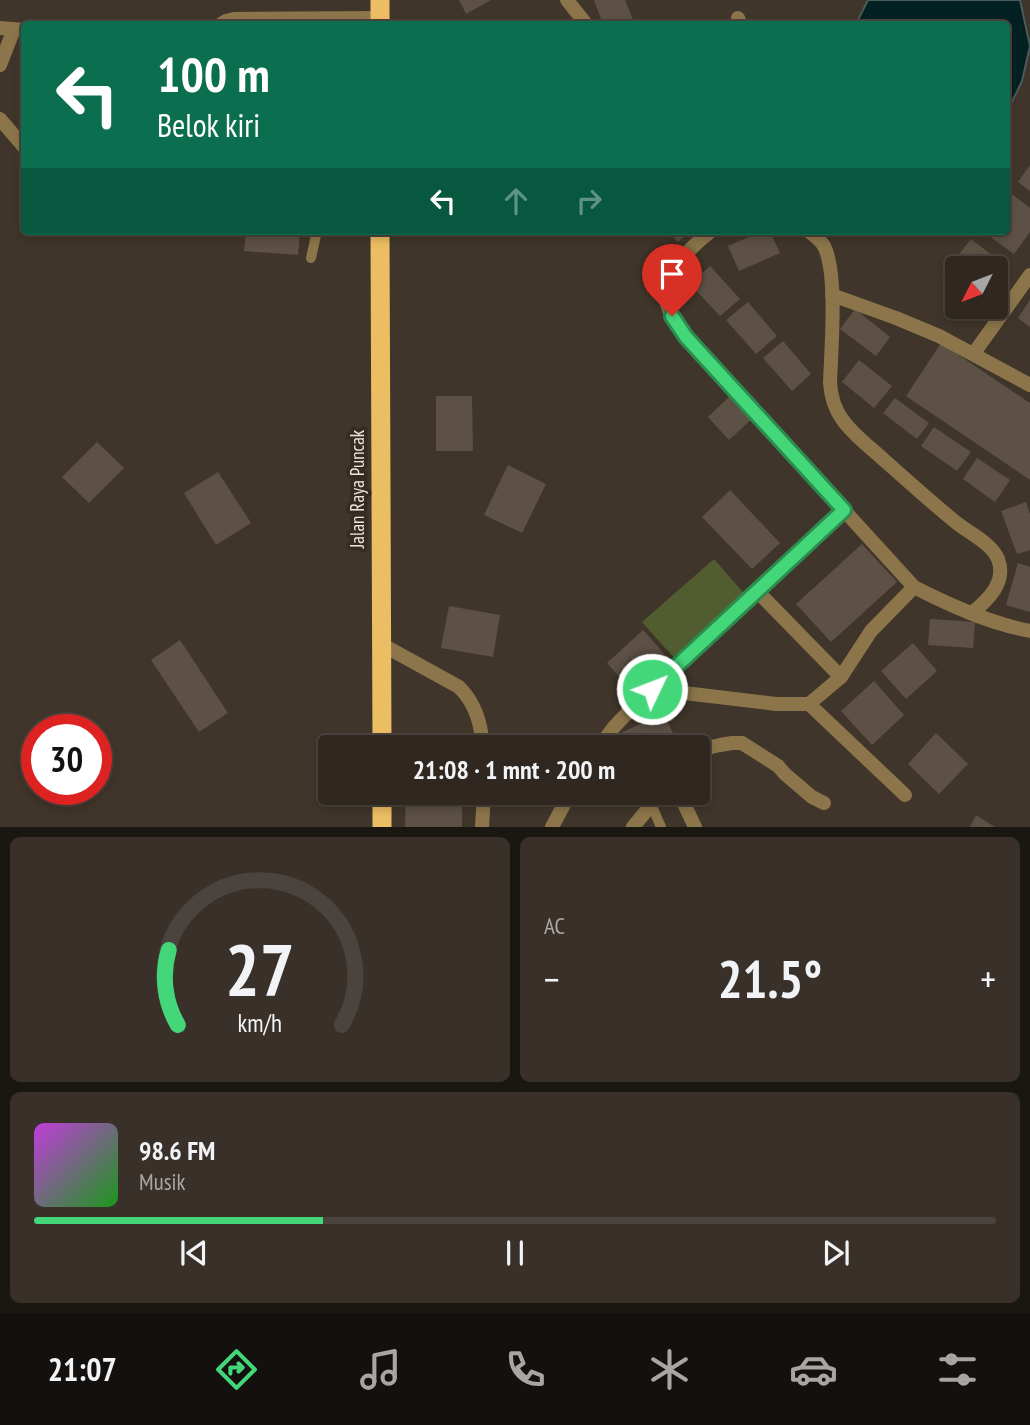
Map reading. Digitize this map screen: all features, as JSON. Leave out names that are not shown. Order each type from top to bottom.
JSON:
[{"type":"highway","name":"Jalan Raya Puncak","points":[[380,235],[382,735]]},
{"type":"highway","points":[[382,805],[382,827]]},
{"type":"street","points":[[567,0],[584,21]]},
{"type":"street","points":[[226,21],[380,14]]},
{"type":"street","points":[[0,65],[13,29]]},
{"type":"street","points":[[0,119],[21,144]]},
{"type":"street","points":[[706,235],[687,252],[667,289],[666,296],[672,316],[686,337],[914,587],[948,604],[1030,631]]},
{"type":"street","points":[[813,235],[824,247],[831,270],[831,396],[841,418],[861,439],[939,509],[993,550],[999,560],[998,584],[985,603],[972,613]]},
{"type":"street","points":[[974,353],[1030,275]]},
{"type":"street","points":[[832,295],[939,336],[1030,385]]},
{"type":"street","points":[[608,735],[652,689],[844,510]]},
{"type":"street","points":[[652,689],[776,704],[809,704],[841,677],[863,642],[914,587]]},
{"type":"street","points":[[757,591],[841,677]]},
{"type":"street","points":[[381,644],[459,687],[470,697],[480,735]]},
{"type":"street","points":[[809,704],[905,795]]},
{"type":"street","points":[[710,748],[742,743],[778,766],[813,797],[824,803]]},
{"type":"street","points":[[482,827],[483,805]]},
{"type":"street","points":[[552,827],[564,805]]},
{"type":"street","points":[[633,827],[650,805]]},
{"type":"street","points":[[685,805],[695,827]]},
{"type":"lane","points":[[311,258],[316,235]]},
{"type":"lane","points":[[657,805],[661,827]]},
{"type":"green space","points":[[714,559],[747,597],[676,660],[642,622]]},
{"type":"water","points":[[868,0],[1020,0],[1030,46],[1022,81],[1010,106],[1010,21],[858,21]]},
{"type":"building","points":[[459,0],[491,0],[466,14]]},
{"type":"building","points":[[594,0],[625,0],[634,21],[602,21]]},
{"type":"building","points":[[1030,165],[1030,191],[1018,182]]},
{"type":"building","points":[[1010,193],[1030,208],[1030,232],[1014,254],[988,235],[1010,235]]},
{"type":"building","points":[[246,235],[300,235],[298,255],[244,251]]},
{"type":"building","points":[[672,235],[686,235],[678,242]]},
{"type":"building","points":[[754,235],[772,235],[780,253],[739,271],[728,246]]},
{"type":"building","points":[[971,239],[993,256],[958,256]]},
{"type":"building","points":[[710,266],[740,299],[720,316],[690,284]]},
{"type":"building","points":[[1030,300],[1030,327],[1018,318]]},
{"type":"building","points":[[748,302],[777,336],[756,354],[726,320]]},
{"type":"building","points":[[855,309],[890,337],[876,356],[840,329]]},
{"type":"building","points":[[783,341],[811,374],[792,391],[763,358]]},
{"type":"building","points":[[941,343],[1030,403],[1030,480],[906,396]]},
{"type":"building","points":[[859,360],[892,386],[874,408],[842,382]]},
{"type":"building","points":[[731,395],[753,418],[729,440],[708,417]]},
{"type":"building","points":[[436,396],[472,396],[473,451],[436,451]]},
{"type":"building","points":[[895,398],[929,423],[917,439],[883,413]]},
{"type":"building","points":[[934,427],[971,452],[957,471],[921,446]]},
{"type":"building","points":[[97,442],[124,468],[89,503],[62,477]]},
{"type":"building","points":[[977,458],[1010,480],[995,502],[963,479]]},
{"type":"building","points":[[508,465],[546,484],[522,533],[484,515]]},
{"type":"building","points":[[218,472],[251,523],[216,545],[184,493]]},
{"type":"building","points":[[730,490],[780,543],[752,569],[702,517]]},
{"type":"building","points":[[1026,502],[1030,514],[1030,550],[1017,554],[1001,511]]},
{"type":"building","points":[[862,544],[897,582],[831,642],[796,604]]},
{"type":"building","points":[[1018,563],[1030,567],[1030,612],[1006,605]]},
{"type":"building","points":[[449,606],[500,615],[493,657],[441,648]]},
{"type":"building","points":[[930,619],[975,622],[973,648],[928,645]]},
{"type":"building","points":[[643,630],[668,658],[632,691],[607,663]]},
{"type":"building","points":[[180,640],[228,713],[199,732],[151,660]]},
{"type":"building","points":[[913,643],[937,671],[906,699],[881,671]]},
{"type":"building","points":[[874,681],[904,715],[872,745],[841,711]]},
{"type":"building","points":[[663,713],[674,735],[622,735],[621,733]]},
{"type":"building","points":[[936,733],[968,764],[939,794],[908,764]]},
{"type":"building","points":[[406,805],[462,805],[462,827],[405,827]]},
{"type":"building","points":[[976,815],[995,827],[970,827]]},
{"type":"route","points":[[652,689],[844,510],[686,337],[672,316]]}]
